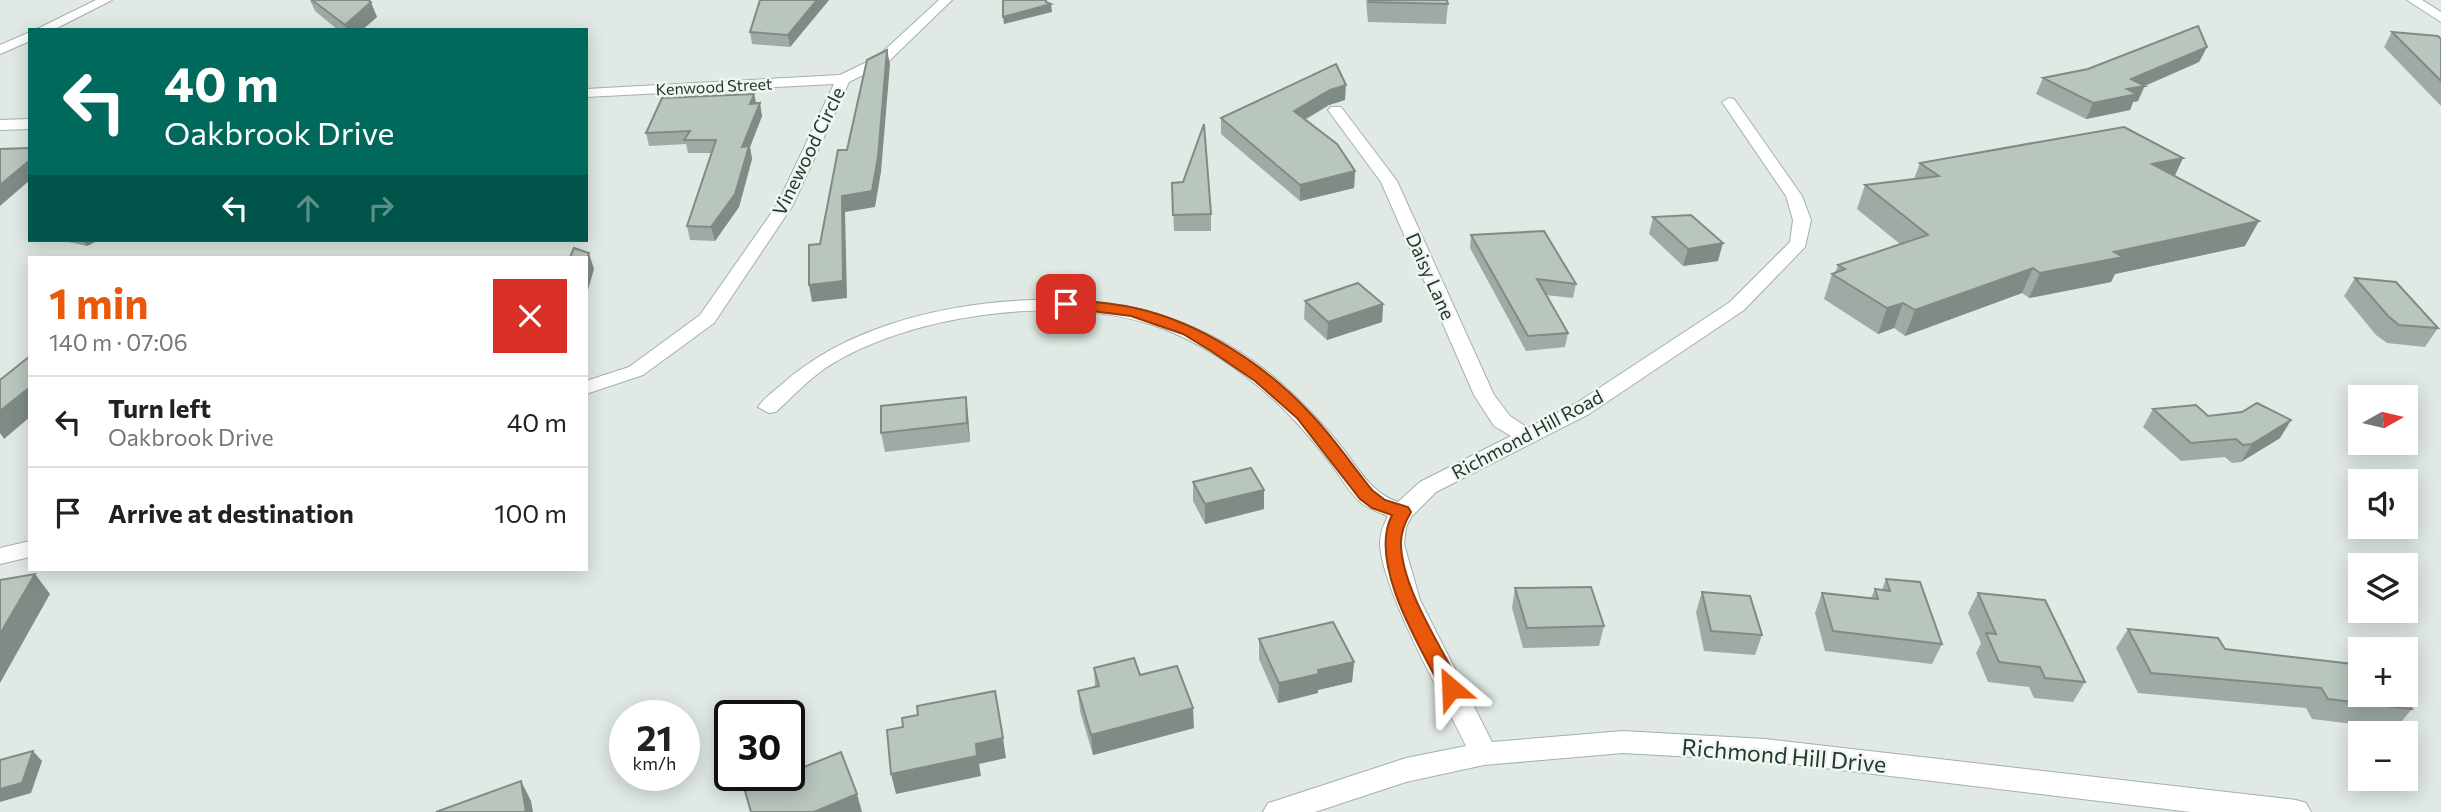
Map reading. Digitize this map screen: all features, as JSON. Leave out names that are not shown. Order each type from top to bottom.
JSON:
[{"type":"street","points":[[47,28],[106,0]]},
{"type":"street","name":"Vinewood Circle","points":[[588,387],[636,371],[707,319],[785,205],[843,79],[882,60],[946,0]]},
{"type":"street","points":[[2413,0],[2441,18]]},
{"type":"street","points":[[0,50],[28,37]]},
{"type":"street","name":"Kenwood Street","points":[[588,93],[843,79]]},
{"type":"street","name":"Richmond Hill Road","points":[[1484,754],[1408,600],[1397,570],[1392,544],[1394,527],[1402,512],[1428,487],[1582,409],[1737,306],[1799,243],[1802,220],[1794,197],[1729,103]]},
{"type":"street","name":"Daisy Lane","points":[[1336,110],[1389,181],[1483,395],[1502,421],[1527,437]]},
{"type":"street","points":[[0,125],[28,124]]},
{"type":"street","points":[[769,407],[816,366],[837,354],[905,326],[1006,307],[1066,304],[1111,307],[1157,319],[1188,331],[1248,368],[1303,414],[1366,495],[1378,504],[1402,512]]},
{"type":"street","points":[[0,556],[28,549]]},
{"type":"street","name":"Richmond Hill Drive","points":[[1278,812],[1406,770],[1484,754],[1623,742],[1765,750],[2296,812]]},
{"type":"building","points":[[312,0],[368,0],[371,2],[345,25]]},
{"type":"building","points":[[760,0],[817,0],[788,35],[750,32]]},
{"type":"building","points":[[1003,0],[1046,0],[1051,4],[1003,17]]},
{"type":"building","points":[[1447,0],[1448,4],[1369,2]]},
{"type":"building","points":[[2198,26],[2207,47],[2131,79],[2145,86],[2127,89],[2137,94],[2093,103],[2043,78],[2088,69]]},
{"type":"building","points":[[2392,32],[2438,36],[2441,39],[2441,81]]},
{"type":"building","points":[[887,50],[878,157],[872,191],[842,196],[843,281],[809,285],[809,245],[820,244],[838,150],[847,150],[867,60]]},
{"type":"building","points":[[1336,64],[1346,85],[1330,90],[1294,111],[1337,144],[1355,171],[1300,185],[1221,118]]},
{"type":"building","points":[[754,94],[750,104],[760,103],[742,147],[749,146],[735,194],[711,227],[687,226],[716,140],[684,140],[690,131],[646,133],[662,98]]},
{"type":"building","points":[[1204,124],[1211,214],[1173,215],[1172,183],[1183,182]]},
{"type":"building","points":[[2124,127],[2183,158],[2152,164],[2259,221],[2114,252],[2123,257],[2040,273],[2033,268],[1915,310],[1903,303],[1887,308],[1832,274],[1845,269],[1838,265],[1928,235],[1865,185],[1939,176],[1920,163]]},
{"type":"building","points":[[28,148],[28,162],[0,185],[0,149]]},
{"type":"building","points":[[1691,215],[1723,243],[1688,249],[1653,217]]},
{"type":"building","points":[[1544,231],[1576,284],[1537,279],[1568,333],[1528,336],[1471,235]]},
{"type":"building","points":[[574,248],[589,253],[588,256],[570,256]]},
{"type":"building","points":[[2355,278],[2396,282],[2438,328],[2399,325]]},
{"type":"building","points":[[1358,283],[1383,304],[1328,322],[1305,301]]},
{"type":"building","points":[[28,358],[28,389],[0,411],[0,380]]},
{"type":"building","points":[[966,397],[967,423],[881,433],[881,406]]},
{"type":"building","points":[[2257,403],[2291,420],[2252,444],[2243,445],[2236,439],[2191,443],[2153,409],[2196,405],[2208,416],[2242,412]]},
{"type":"building","points":[[1251,468],[1264,490],[1205,504],[1193,482]]},
{"type":"building","points":[[35,574],[0,634],[0,580]]},
{"type":"building","points":[[1886,579],[1920,582],[1942,644],[1833,631],[1822,593],[1878,599],[1875,589],[1890,591]]},
{"type":"building","points":[[1591,587],[1604,626],[1527,628],[1515,588]]},
{"type":"building","points":[[1702,592],[1750,596],[1762,635],[1711,631]]},
{"type":"building","points":[[1978,593],[2045,600],[2085,682],[2045,678],[2040,667],[1999,662],[1986,633],[1996,634]]},
{"type":"building","points":[[1333,622],[1354,662],[1318,670],[1319,674],[1279,683],[1259,639]]},
{"type":"building","points":[[2128,629],[2218,638],[2225,649],[2348,663],[2348,701],[2328,699],[2321,688],[2151,673]]},
{"type":"building","points":[[1134,658],[1140,675],[1177,666],[1193,708],[1091,735],[1078,691],[1099,686],[1094,668]]},
{"type":"building","points":[[995,691],[1003,738],[976,744],[977,756],[891,774],[887,730],[903,727],[902,718],[918,715],[917,706]]},
{"type":"building","points":[[33,751],[22,783],[0,789],[0,760]]},
{"type":"building","points":[[841,752],[857,794],[814,812],[751,812],[745,791],[805,791],[805,767]]},
{"type":"building","points":[[521,781],[526,812],[436,812]]},
{"type":"route","points":[[1066,304],[1111,307],[1133,312],[1188,331],[1217,348],[1261,377],[1303,414],[1336,453],[1366,495],[1378,504],[1402,512],[1394,527],[1392,544],[1397,570],[1408,600],[1451,688]]}]
